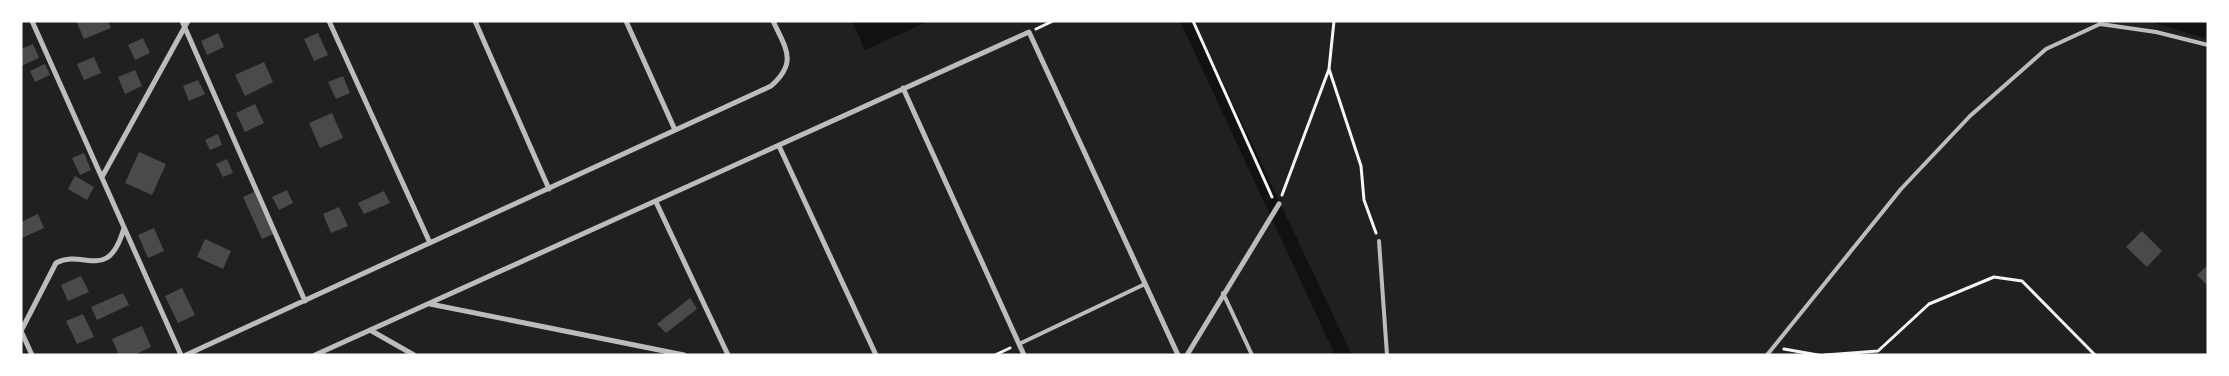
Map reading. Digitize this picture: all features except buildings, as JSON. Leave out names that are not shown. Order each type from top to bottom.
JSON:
[{"type":"street","points":[[32,21],[181,355]]},
{"type":"street","points":[[182,21],[305,300]]},
{"type":"street","points":[[102,177],[188,21]]},
{"type":"street","points":[[329,21],[430,244]]},
{"type":"street","points":[[475,21],[549,189]]},
{"type":"street","points":[[626,21],[675,130]]},
{"type":"street","points":[[186,355],[771,86],[783,75],[788,65],[786,50],[773,21]]},
{"type":"street","points":[[319,354],[1029,32],[1178,355]]},
{"type":"street","points":[[903,88],[1024,355]]},
{"type":"street","points":[[779,146],[876,355]]},
{"type":"street","points":[[656,202],[728,355]]},
{"type":"street","points":[[1187,355],[1223,293],[1279,204]]},
{"type":"street","points":[[32,355],[21,331],[56,264],[64,259],[96,262],[110,255],[120,244],[124,228]]},
{"type":"street","points":[[429,304],[684,355]]},
{"type":"street","points":[[370,330],[414,355]]},
{"type":"lane","points":[[1767,355],[1902,189],[1970,116],[2046,49],[2100,24],[2156,32],[2208,45]]},
{"type":"lane","points":[[1379,241],[1387,355]]},
{"type":"lane","points":[[1019,344],[1145,284]]},
{"type":"lane","points":[[1223,293],[1252,355]]},
{"type":"path","points":[[1029,32],[1053,21]]},
{"type":"path","points":[[1193,21],[1272,197],[1279,204],[1329,69],[1334,21]]},
{"type":"path","points":[[1329,69],[1361,166],[1364,200],[1379,241]]},
{"type":"path","points":[[1826,355],[1878,351],[1929,304],[1994,277],[2022,282],[2096,355]]},
{"type":"path","points":[[995,355],[1019,344]]},
{"type":"path","points":[[1774,347],[1818,355]]},
{"type":"shaded area","points":[[21,21],[852,21],[865,50],[929,21],[1180,21],[1335,355],[21,355]]},
{"type":"shaded area","points":[[1194,21],[2148,21],[2208,39],[2208,355],[1352,355]]}]
